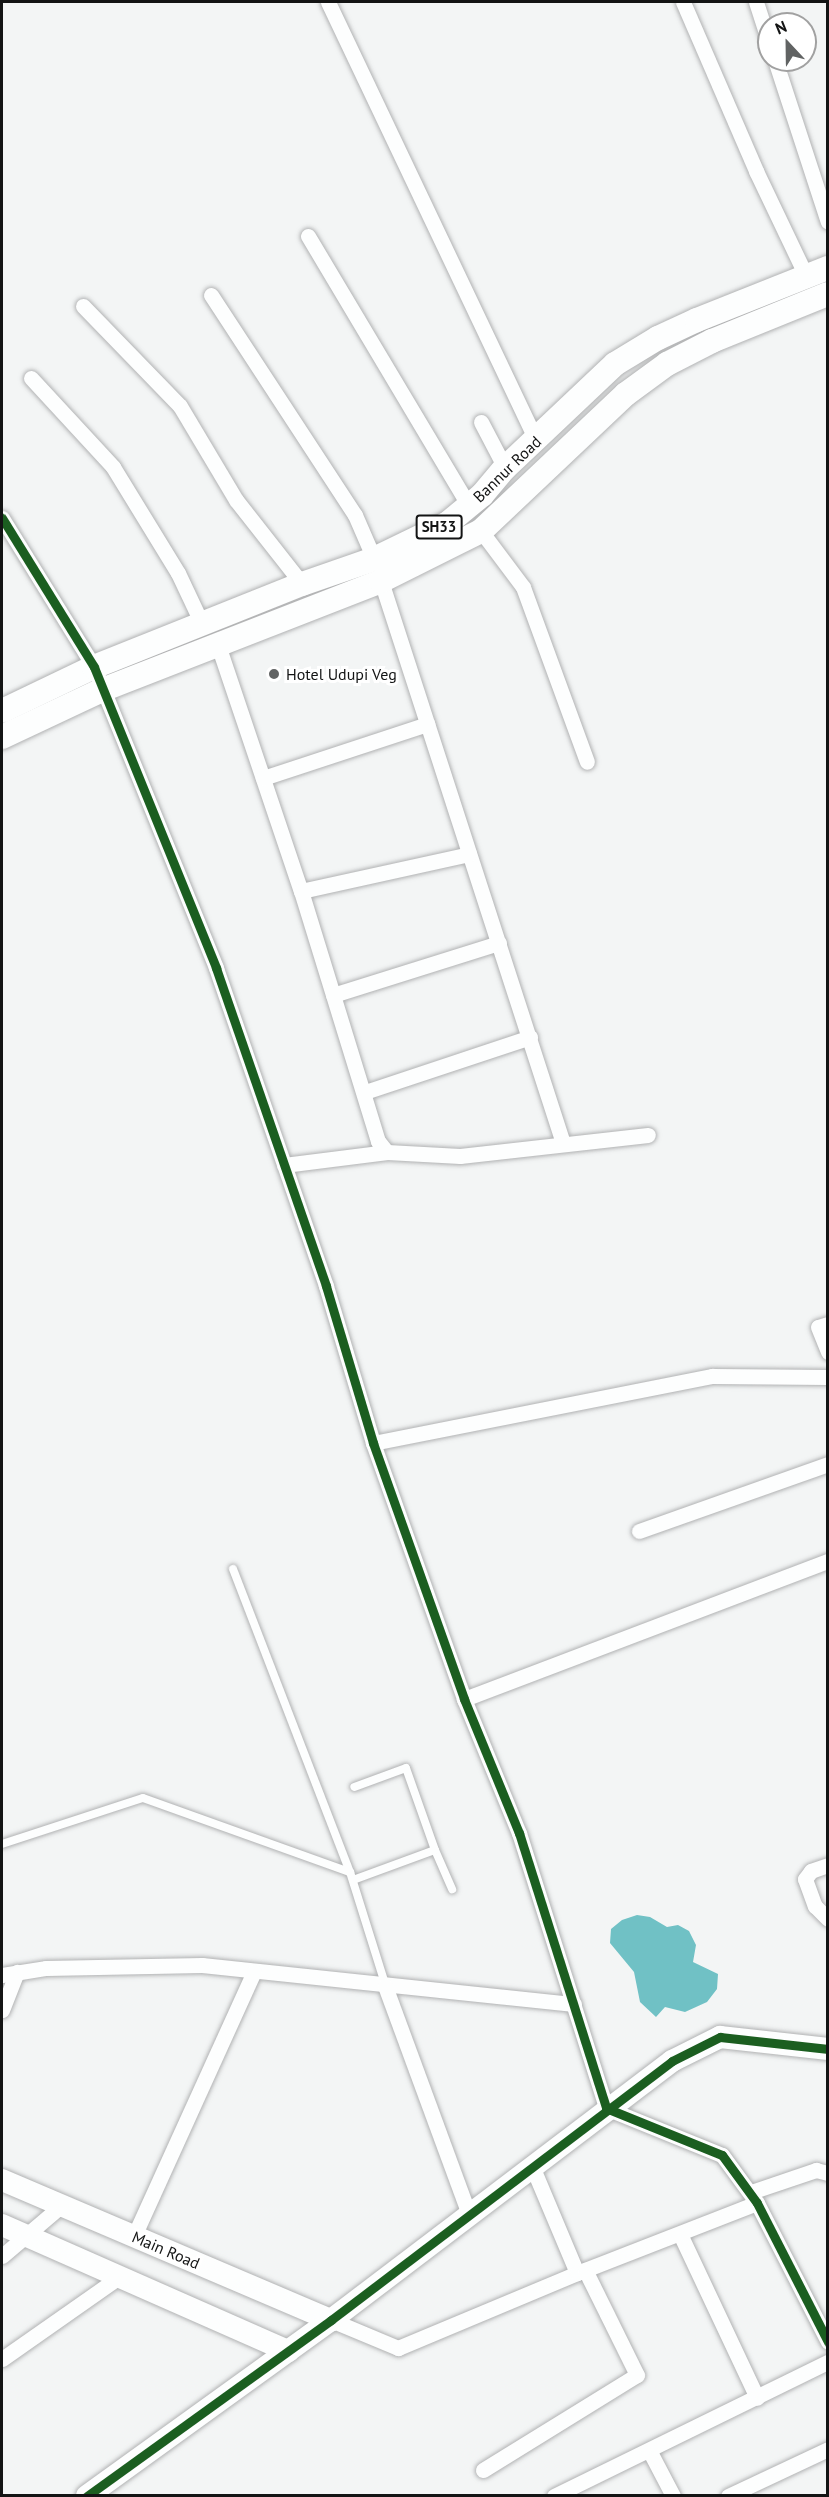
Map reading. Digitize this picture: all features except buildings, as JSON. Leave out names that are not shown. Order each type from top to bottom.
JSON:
[{"type":"main road","name":"Bannur Road","points":[[2,711],[94,667],[302,584],[378,570],[448,523],[469,506],[505,468],[615,364],[658,338],[697,320],[817,272]]},
{"type":"main road","points":[[2,737],[102,690],[218,645],[378,570],[481,531],[626,394],[667,364],[712,341],[828,294]]},
{"type":"street","points":[[328,2],[536,441]]},
{"type":"street","points":[[683,2],[756,171],[817,272]]},
{"type":"street","points":[[779,72],[828,222]]},
{"type":"street","points":[[308,236],[469,506]]},
{"type":"street","points":[[211,295],[355,515],[378,570],[563,1143]]},
{"type":"street","points":[[83,306],[180,406],[236,500],[302,584]]},
{"type":"street","points":[[31,378],[113,467],[178,573],[202,624]]},
{"type":"street","points":[[481,422],[505,468]]},
{"type":"street","points":[[2,518],[94,667],[216,968],[326,1286],[373,1443],[464,1699],[519,1833],[606,2108]]},
{"type":"street","points":[[481,531],[523,587],[587,762]]},
{"type":"street","points":[[218,645],[301,891],[365,1092],[378,1141],[387,1152]]},
{"type":"street","points":[[263,778],[427,724]]},
{"type":"street","points":[[301,891],[469,854]]},
{"type":"street","points":[[333,994],[499,943]]},
{"type":"street","points":[[365,1092],[530,1036]]},
{"type":"street","points":[[284,1165],[387,1152],[460,1156],[648,1135]]},
{"type":"street","points":[[828,1324],[818,1327],[828,1352]]},
{"type":"street","points":[[373,1443],[712,1376],[828,1377]]},
{"type":"street","points":[[639,1531],[828,1464]]},
{"type":"street","points":[[464,1699],[828,1561]]},
{"type":"street","points":[[828,1865],[811,1871],[805,1879],[815,1906],[828,1919]]},
{"type":"street","points":[[2,2010],[9,1974],[46,1968],[202,1965],[385,1986],[574,2004]]},
{"type":"street","points":[[134,2236],[254,1972]]},
{"type":"street","points":[[385,1986],[469,2214]]},
{"type":"street","points":[[87,2496],[331,2320],[606,2108],[672,2061],[720,2037],[828,2049]]},
{"type":"street","points":[[606,2108],[722,2155],[754,2198],[828,2342]]},
{"type":"street","points":[[483,2470],[637,2376],[581,2271],[532,2166]]},
{"type":"street","points":[[331,2320],[398,2348],[581,2271],[680,2234],[816,2170],[828,2173]]},
{"type":"street","name":"Main Road","points":[[2,2180],[331,2320]]},
{"type":"street","points":[[2,2256],[62,2205]]},
{"type":"street","points":[[2,2225],[288,2351]]},
{"type":"street","points":[[680,2234],[757,2398]]},
{"type":"street","points":[[2,2359],[119,2277]]},
{"type":"street","points":[[554,2496],[828,2362]]},
{"type":"street","points":[[728,2496],[828,2449]]},
{"type":"street","points":[[649,2450],[673,2496]]},
{"type":"lane","points":[[232,1569],[351,1876],[385,1986]]},
{"type":"lane","points":[[354,1787],[406,1768],[435,1850],[452,1889]]},
{"type":"lane","points":[[2,1844],[143,1798],[351,1876],[435,1850]]},
{"type":"water","points":[[637,1915],[650,1917],[667,1927],[678,1925],[689,1931],[696,1945],[693,1962],[718,1974],[717,1989],[707,2002],[685,2012],[665,2007],[656,2017],[640,2002],[634,1972],[610,1943],[611,1929],[622,1920]]},
{"type":"cycle path","points":[[2,518],[94,667],[216,968],[326,1286],[373,1443],[464,1699],[519,1833],[606,2108],[722,2155],[757,2203],[828,2342]]},
{"type":"cycle path","points":[[87,2496],[331,2320],[672,2061],[720,2037],[828,2049]]},
{"type":"place","name":"Hotel Udupi Veg","points":[[274,674]]}]
